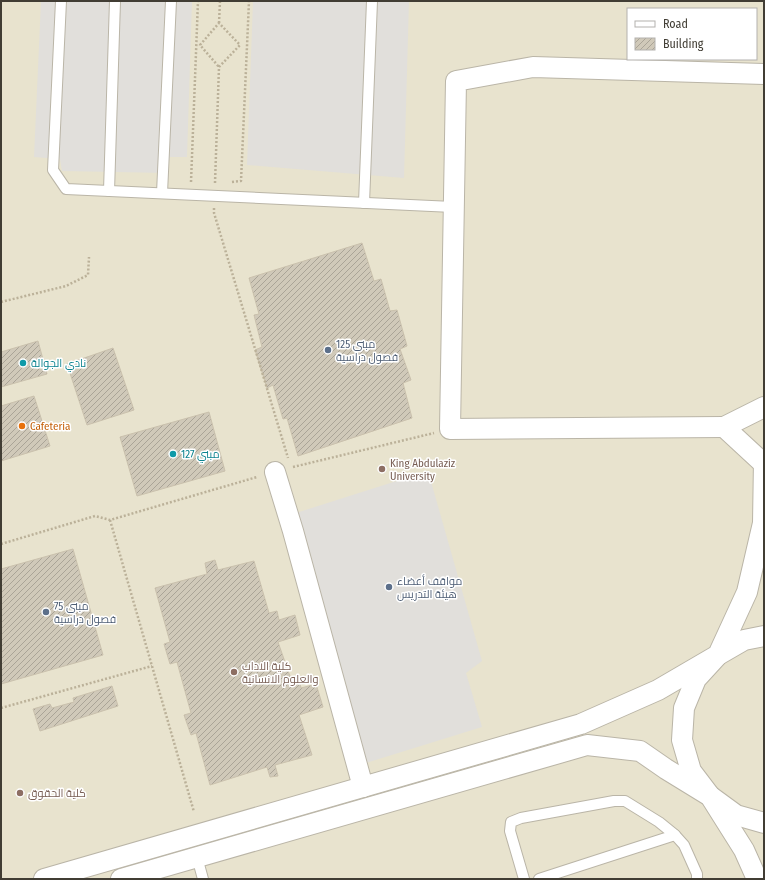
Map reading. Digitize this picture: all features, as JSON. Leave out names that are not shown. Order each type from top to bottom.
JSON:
[{"type":"street","points":[[764,74],[533,67],[456,81],[450,429],[724,427],[764,406]]},
{"type":"street","points":[[724,427],[764,464]]},
{"type":"street","points":[[757,879],[744,850],[710,796],[691,771],[682,740],[684,708],[696,679],[718,655],[747,592],[763,523],[764,460]]},
{"type":"street","points":[[283,470],[363,787]]},
{"type":"street","points":[[44,879],[581,724],[658,690],[744,640],[764,636]]},
{"type":"street","points":[[121,879],[587,745],[640,751],[710,796],[736,815],[764,823]]},
{"type":"lane","points":[[61,1],[53,170],[66,189],[454,207]]},
{"type":"lane","points":[[108,191],[115,1]]},
{"type":"lane","points":[[162,193],[171,1]]},
{"type":"lane","points":[[364,203],[372,1]]},
{"type":"lane","points":[[524,879],[510,831],[511,822],[521,818],[614,801],[625,801],[659,822],[675,834],[684,845],[697,874],[697,879]]},
{"type":"lane","points":[[539,879],[675,834]]},
{"type":"lane","points":[[197,857],[203,879]]},
{"type":"path","points":[[197,182],[191,182],[198,1]]},
{"type":"path","points":[[219,68],[200,45],[219,23],[220,1]]},
{"type":"path","points":[[228,182],[241,181],[249,1]]},
{"type":"path","points":[[219,23],[240,45],[219,68],[214,213],[283,470]]},
{"type":"path","points":[[209,182],[222,182]]},
{"type":"path","points":[[1,302],[66,286],[88,275],[89,257]]},
{"type":"path","points":[[1,544],[95,516],[110,520],[283,470],[450,429]]},
{"type":"path","points":[[110,520],[194,812]]},
{"type":"path","points":[[1,708],[152,666]]},
{"type":"shaded area","name":"King Abdulaziz University","points":[[1,1],[764,1],[764,879],[1,879]]},
{"type":"shaded area","points":[[41,1],[192,1],[187,157],[170,157],[167,173],[62,171],[60,159],[34,157]]},
{"type":"shaded area","points":[[253,1],[409,1],[404,178],[247,165]]},
{"type":"shaded area","name":"مواقف أعضاء هيئة التدريس","points":[[428,471],[482,661],[466,673],[482,727],[366,763],[296,513]]},
{"type":"building","name":"مبنى 125 فصول دراسية","points":[[362,243],[374,281],[381,279],[390,311],[397,310],[407,346],[400,349],[411,380],[403,383],[412,418],[298,456],[287,418],[283,419],[273,385],[267,388],[255,350],[262,347],[254,315],[259,314],[249,278]]},
{"type":"building","name":"نادي الجوالة","points":[[38,341],[47,374],[1,387],[1,352]]},
{"type":"building","points":[[113,348],[134,410],[87,425],[67,364]]},
{"type":"building","name":"Cafeteria","points":[[34,396],[50,446],[1,461],[1,406]]},
{"type":"building","name":"مبني 127","points":[[209,412],[225,471],[137,496],[120,437]]},
{"type":"building","name":"مبنى 75 فصول دراسية","points":[[73,549],[103,655],[1,684],[1,569]]},
{"type":"building","name":"كلية الاداب والعلوم الانسانية","points":[[215,560],[218,570],[254,561],[269,613],[277,611],[279,620],[295,615],[300,635],[278,642],[292,682],[299,679],[301,688],[316,684],[323,707],[299,715],[312,755],[275,765],[278,776],[270,777],[267,767],[210,785],[196,733],[191,735],[184,715],[191,713],[177,662],[170,664],[164,644],[170,642],[155,588],[207,574],[205,563]]},
{"type":"building","points":[[112,686],[118,706],[40,731],[33,709],[50,704],[52,708],[74,702],[73,698]]},
{"type":"place","name":"مبنى 125 فصول دراسية","points":[[328,350]]},
{"type":"place","name":"نادي الجوالة","points":[[23,363]]},
{"type":"place","name":"Cafeteria","points":[[22,426]]},
{"type":"place","name":"مبني 127","points":[[173,454]]},
{"type":"place","name":"King Abdulaziz University","points":[[382,469]]},
{"type":"place","name":"مواقف أعضاء هيئة التدريس","points":[[389,587]]},
{"type":"place","name":"مبنى 75 فصول دراسية","points":[[46,612]]},
{"type":"place","name":"كلية الاداب والعلوم الانسانية","points":[[234,672]]},
{"type":"place","name":"كلية الحقوق","points":[[20,793]]}]
